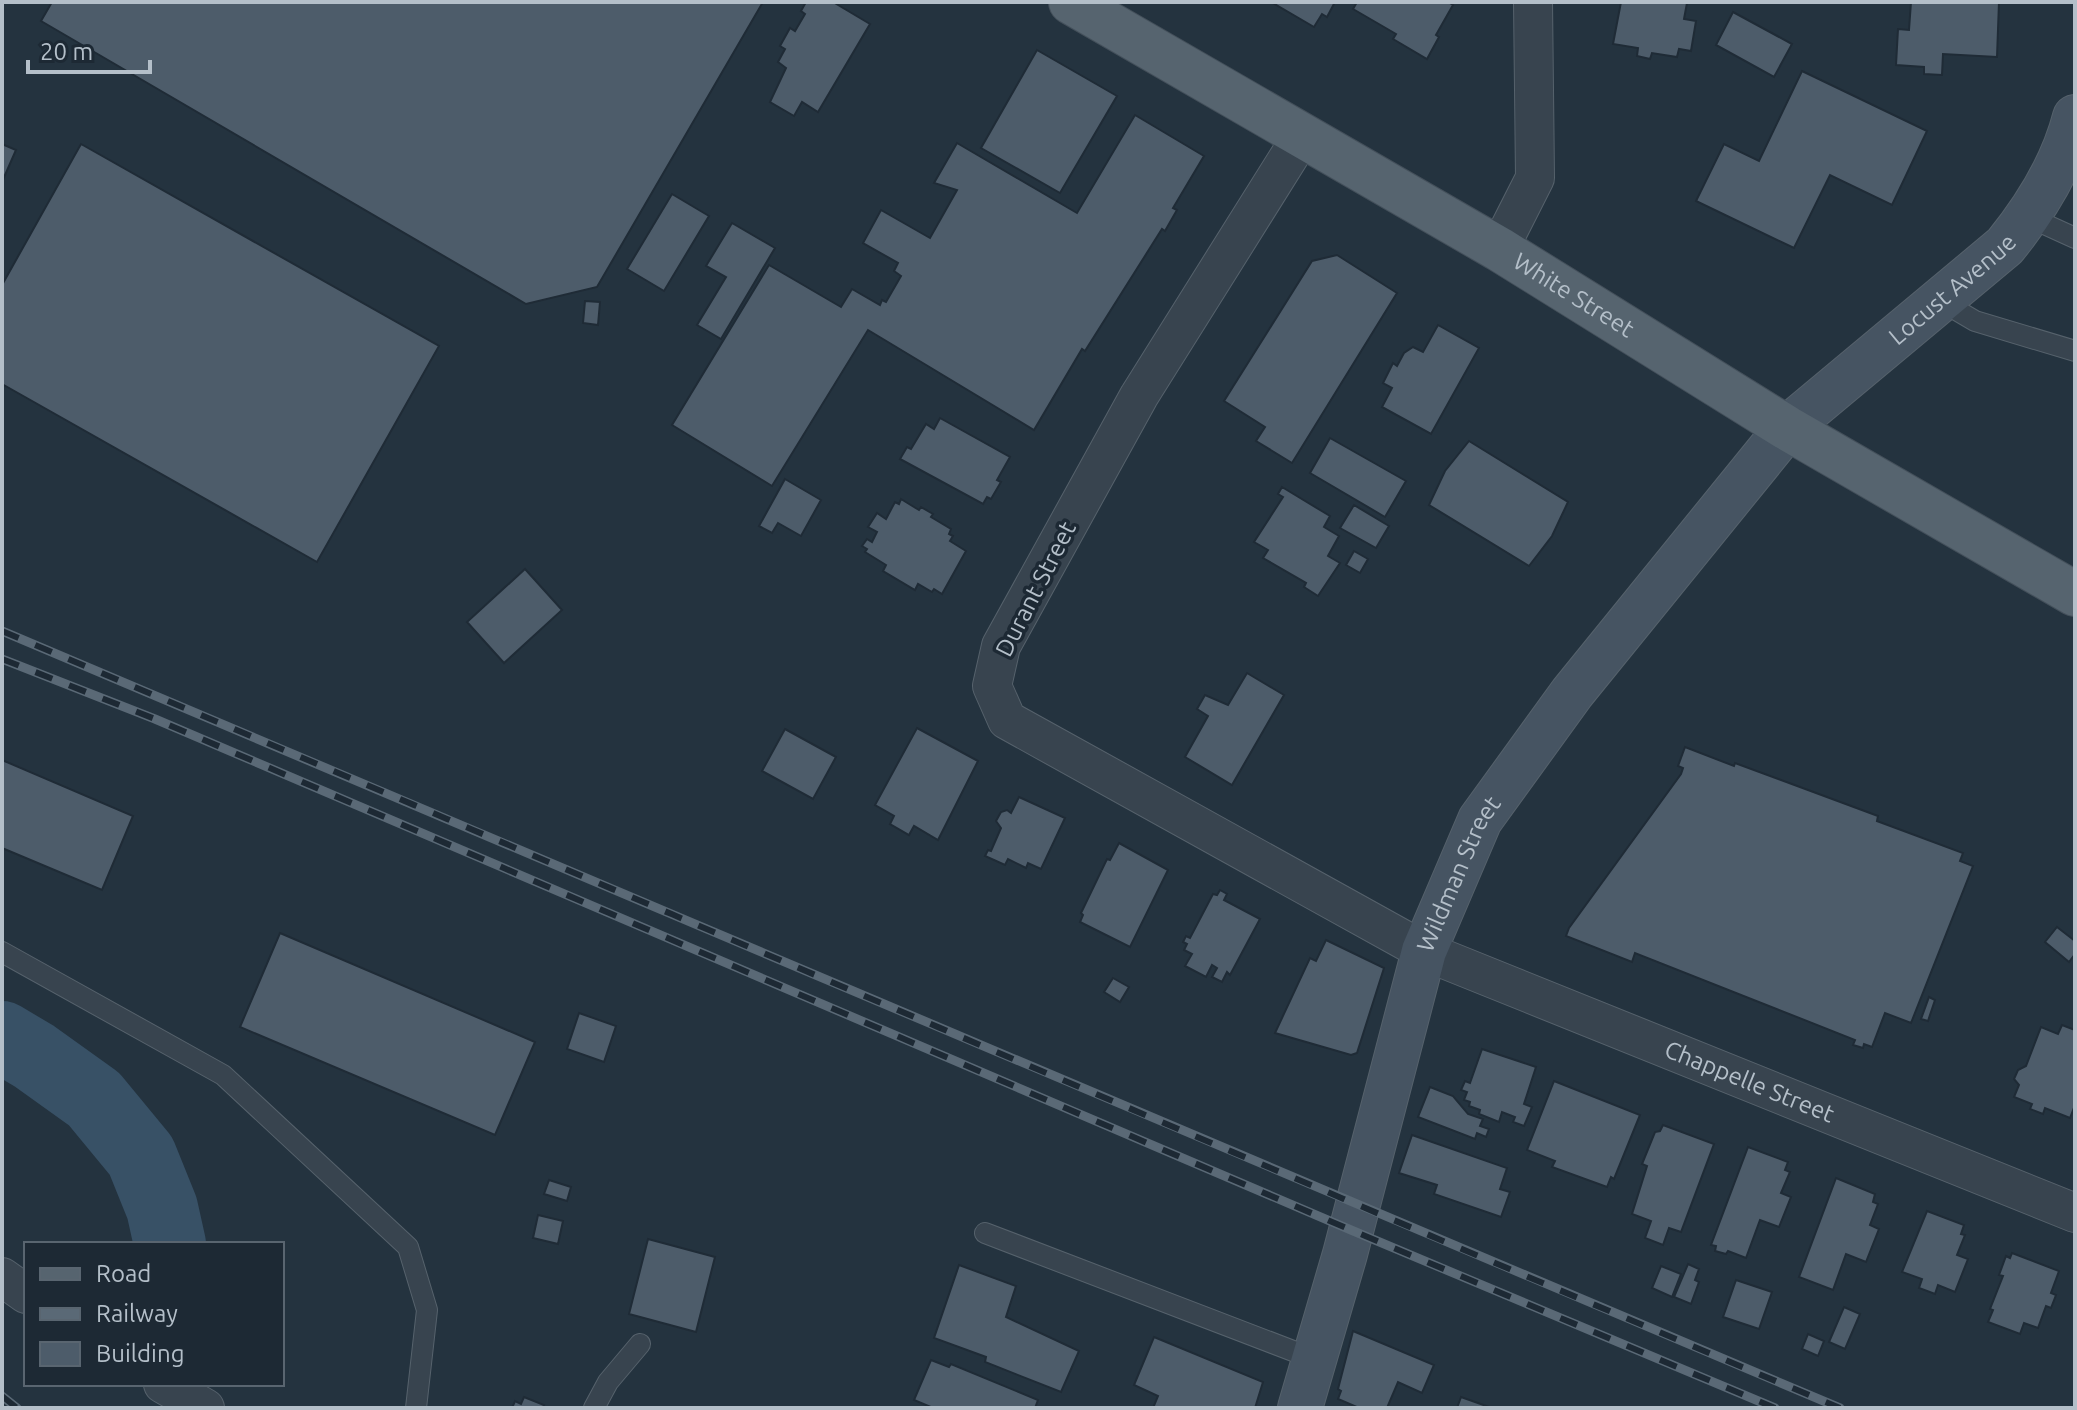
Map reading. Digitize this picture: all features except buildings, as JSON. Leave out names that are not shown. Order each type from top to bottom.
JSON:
[{"type":"main road","name":"White Street","points":[[1071,2],[1499,249],[1787,428],[2075,594]]},
{"type":"street","points":[[1499,249],[1535,178],[1533,2]]},
{"type":"street","name":"Locust Avenue","points":[[1787,428],[2005,246],[2029,217],[2055,168],[2075,117]]},
{"type":"street","name":"Durant Street","points":[[1302,136],[1131,410],[1001,646],[992,686],[1007,720],[1424,951]]},
{"type":"street","name":"Wildman Street","points":[[1300,1408],[1345,1254],[1424,951],[1480,820],[1572,693],[1787,428]]},
{"type":"street","name":"Chappelle Street","points":[[1424,951],[2075,1213]]},
{"type":"street","points":[[2,1277],[24,1293]]},
{"type":"street","points":[[166,1386],[205,1408]]},
{"type":"lane","points":[[2029,217],[2075,238]]},
{"type":"lane","points":[[1941,301],[1975,321],[2075,351]]},
{"type":"lane","points":[[2,952],[223,1075],[408,1247],[427,1310],[416,1408]]},
{"type":"lane","points":[[985,1233],[1314,1359]]},
{"type":"lane","points":[[594,1408],[608,1382],[640,1344]]},
{"type":"waterway","points":[[2,1037],[94,1099],[141,1156],[162,1208],[170,1242]]},
{"type":"railway","points":[[2,631],[1840,1408]]},
{"type":"railway","points":[[2,659],[155,719],[1775,1408]]},
{"type":"railway","points":[[2,1396],[17,1408]]}]
